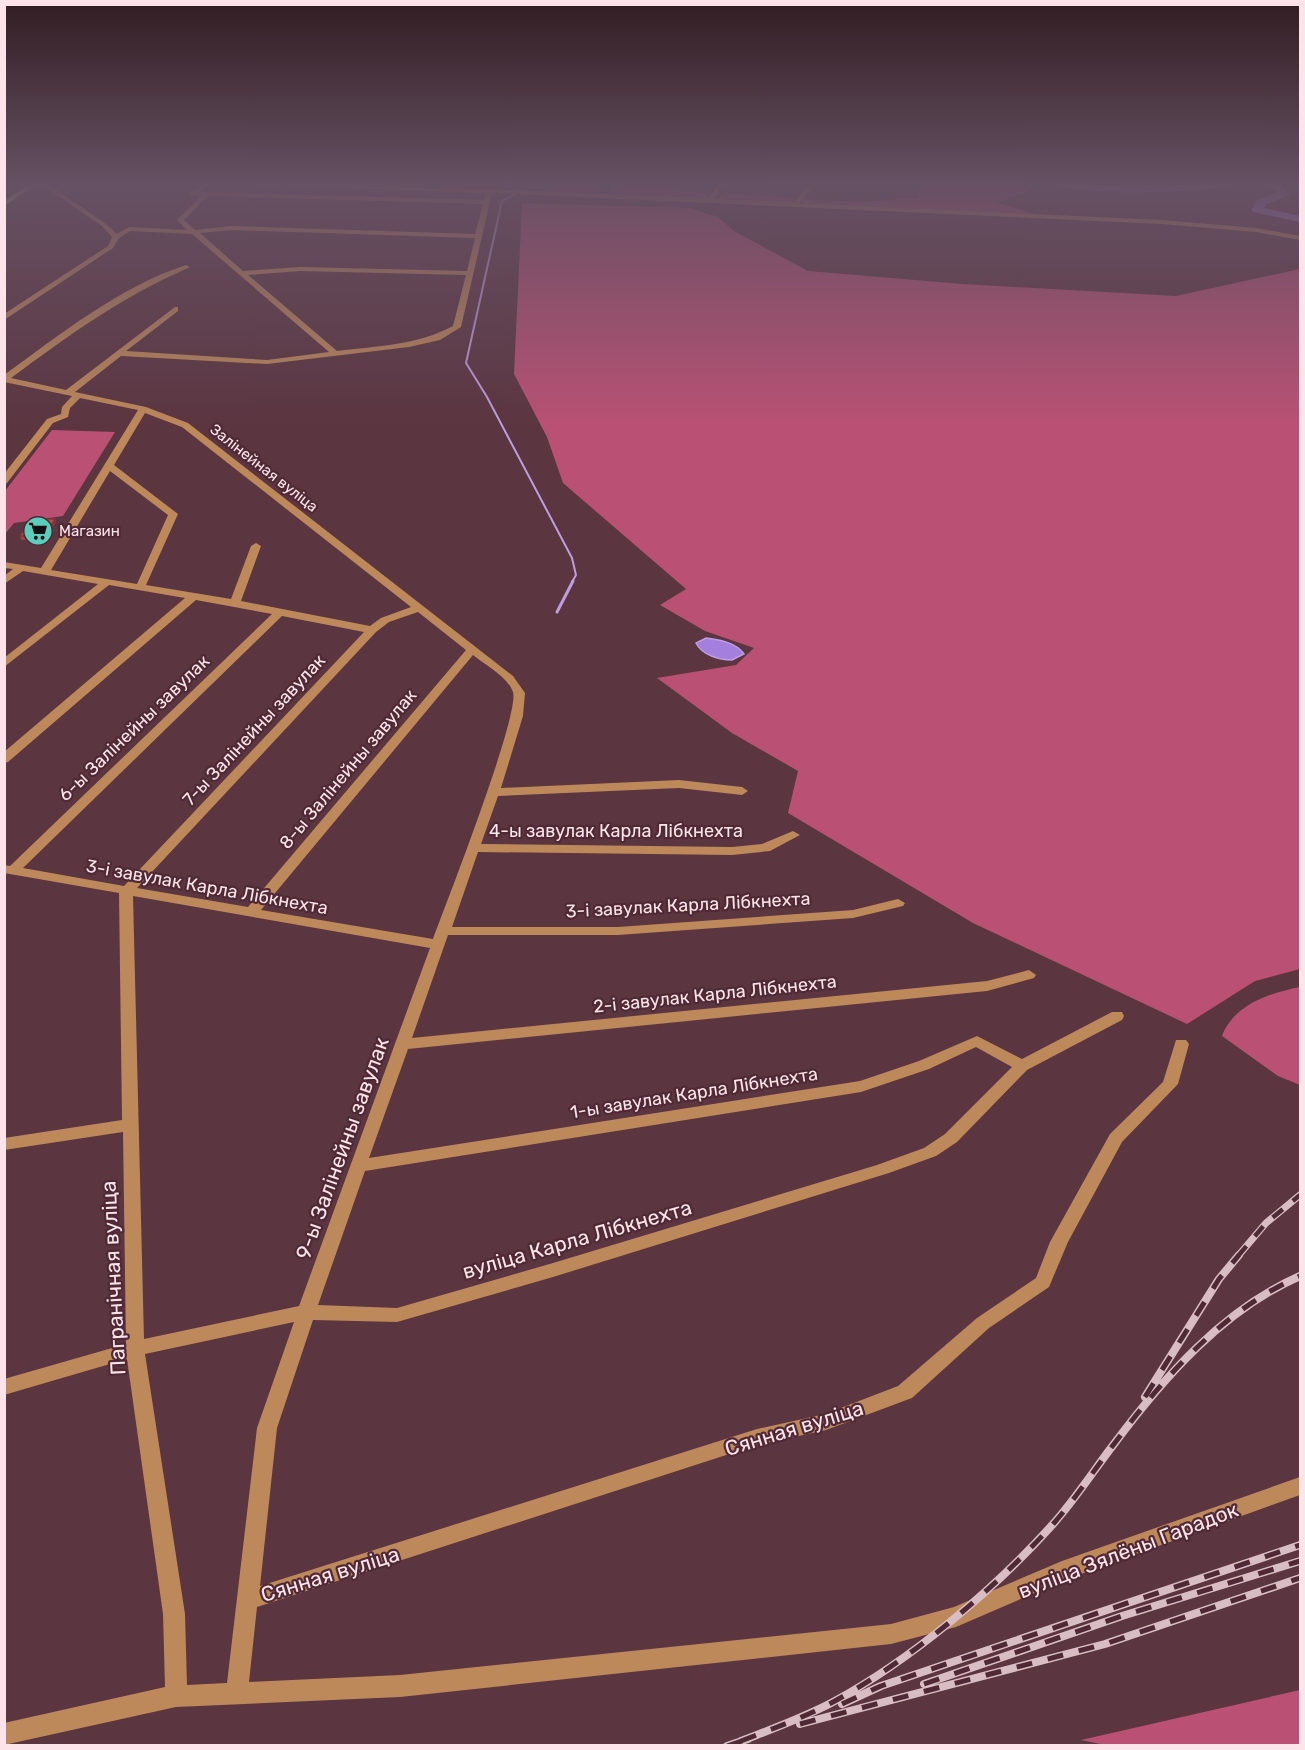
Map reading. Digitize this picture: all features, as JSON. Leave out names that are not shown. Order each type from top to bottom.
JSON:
[{"type":"street","points":[[4,318],[86,264]]},
{"type":"street","points":[[231,264],[337,355]]},
{"type":"street","points":[[118,353],[267,362],[337,355],[437,338],[457,327],[470,264]]},
{"type":"street","points":[[4,379],[108,303],[186,267]]},
{"type":"street","points":[[242,273],[300,268],[468,273]]},
{"type":"street","points":[[4,481],[50,421],[65,415],[66,407],[74,393],[118,353],[175,309]]},
{"type":"street","name":"Залінейная вуліца","points":[[4,379],[143,409],[185,425],[472,649]]},
{"type":"street","points":[[44,572],[143,409]]},
{"type":"street","points":[[110,466],[173,514],[140,588]]},
{"type":"street","points":[[235,603],[256,546]]},
{"type":"street","points":[[4,566],[235,603],[372,630]]},
{"type":"street","points":[[4,581],[21,568]]},
{"type":"street","points":[[4,664],[107,582]]},
{"type":"street","points":[[4,759],[192,597]]},
{"type":"street","name":"7-ы Залінейны завулак","points":[[126,892],[372,630],[385,621],[418,608]]},
{"type":"street","name":"6-ы Залінейны завулак","points":[[9,869],[281,611]]},
{"type":"street","name":"9-ы Залінейны завулак","points":[[237,1692],[267,1428],[306,1312],[493,792],[517,716],[519,693],[509,678],[472,649]]},
{"type":"street","name":"8-ы Залінейны завулак","points":[[251,913],[472,649]]},
{"type":"street","points":[[493,792],[680,784],[742,791]]},
{"type":"street","name":"4-ы завулак Карла Лібкнехта","points":[[473,848],[732,851],[765,848],[793,835]]},
{"type":"street","name":"3-і завулак Карла Лібкнехта","points":[[9,869],[251,913],[441,938],[618,931],[853,914],[898,903]]},
{"type":"street","name":"Пагранічная вуліца","points":[[126,892],[135,1349],[174,1614],[176,1696]]},
{"type":"street","name":"2-і завулак Карла Лібкнехта","points":[[404,1044],[987,986],[1029,975]]},
{"type":"street","name":"вуліца Карла Лібкнехта","points":[[4,1387],[135,1349],[306,1312],[397,1315],[883,1169],[930,1152],[951,1138],[1022,1066],[1117,1016]]},
{"type":"street","name":"1-ы завулак Карла Лібкнехта","points":[[360,1166],[861,1086],[924,1065],[977,1041],[1022,1066]]},
{"type":"street","name":"Сянная вуліца","points":[[247,1600],[757,1437],[826,1422],[904,1392],[983,1323],[1043,1282],[1059,1242],[1116,1138],[1170,1084],[1181,1044]]},
{"type":"street","points":[[4,1144],[129,1125]]},
{"type":"street","name":"вуліца Зялёны Гарадок","points":[[237,1692],[435,1683],[891,1634],[956,1617],[1062,1571],[1300,1486]]},
{"type":"street","points":[[4,1734],[176,1696],[237,1692]]},
{"type":"shaded area","points":[[519,264],[794,264],[808,271],[962,284],[1176,296],[1300,269],[1300,969],[1255,981],[1187,1024],[973,923],[788,813],[798,771],[732,733],[657,678],[736,665],[754,648],[705,631],[660,605],[686,589],[563,483],[547,437],[514,374]]},
{"type":"shaded area","points":[[52,430],[115,432],[63,516],[14,523],[5,534],[5,491]]},
{"type":"shaded area","points":[[706,638],[732,644],[744,654],[732,660],[711,656],[702,651],[696,643]]},
{"type":"shaded area","points":[[1300,987],[1300,1085],[1278,1076],[1222,1036],[1227,1025],[1244,1008],[1265,997]]},
{"type":"shaded area","points":[[1300,1690],[1300,1745],[1110,1746],[1081,1740]]},
{"type":"building","name":"Магазин","points":[[30,519],[55,519],[45,536],[20,536]]},
{"type":"waterway","points":[[488,264],[466,363],[487,397],[572,558],[576,575],[572,582]]},
{"type":"waterway","points":[[557,612],[573,581]]},
{"type":"railway","points":[[1238,1256],[1266,1223],[1300,1195]]},
{"type":"railway","points":[[1145,1397],[1219,1279],[1239,1255]]},
{"type":"railway","points":[[741,1741],[833,1702],[892,1666],[951,1622],[1006,1573],[1054,1523],[1153,1394],[1197,1348],[1245,1307],[1300,1276]]},
{"type":"railway","points":[[842,1704],[881,1686],[1300,1545]]},
{"type":"railway","points":[[924,1684],[1122,1616],[1300,1561]]},
{"type":"railway","points":[[800,1724],[1105,1644],[1300,1578]]},
{"type":"railway","points":[[727,1746],[748,1739]]},
{"type":"place","name":"Магазин","points":[[38,531]]}]
